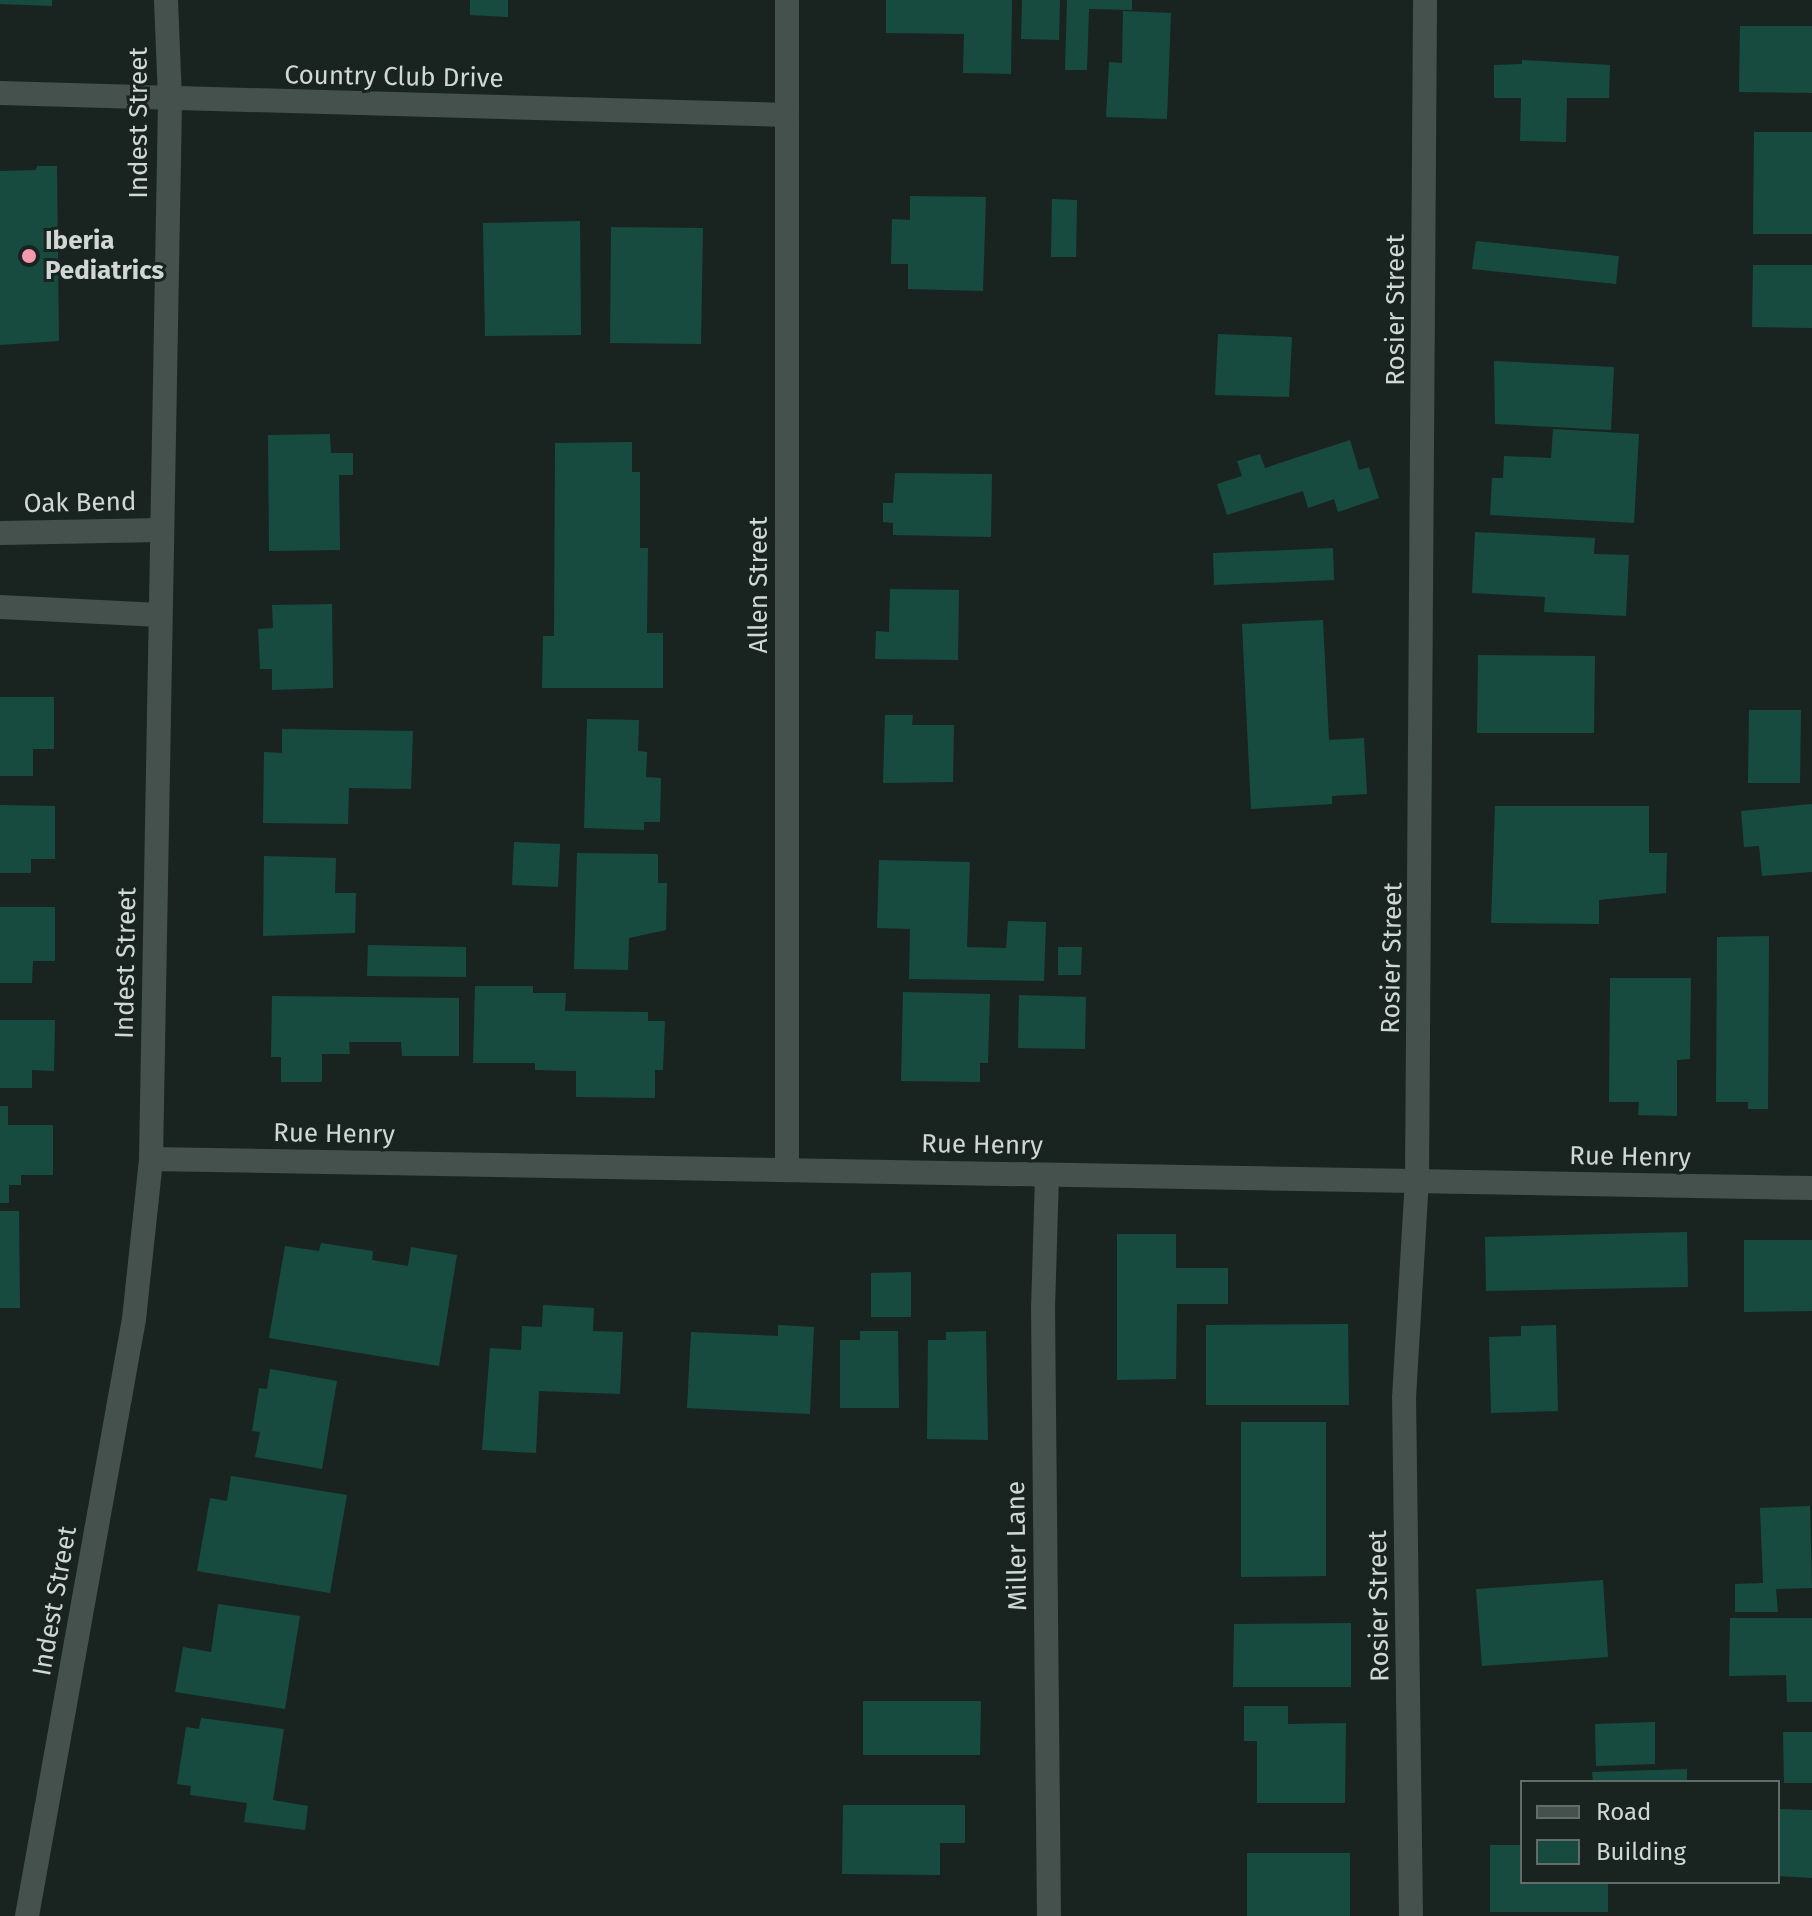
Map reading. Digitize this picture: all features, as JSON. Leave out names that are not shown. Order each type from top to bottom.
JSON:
[{"type":"street","name":"Indest Street","points":[[27,1916],[134,1319],[151,1159],[170,100],[166,0]]},
{"type":"street","name":"Allen Street","points":[[787,0],[787,1170]]},
{"type":"street","name":"Rosier Street","points":[[1411,1916],[1404,1398],[1417,1181],[1425,0]]},
{"type":"street","name":"Country Club Drive","points":[[0,93],[786,115]]},
{"type":"street","name":"Oak Bend","points":[[0,533],[161,530]]},
{"type":"street","points":[[0,607],[160,615]]},
{"type":"street","name":"Rue Henry","points":[[151,1159],[1812,1188]]},
{"type":"street","name":"Miller Lane","points":[[1047,1175],[1043,1321],[1049,1916]]},
{"type":"building","points":[[0,0],[52,0],[52,6],[0,4]]},
{"type":"building","points":[[470,0],[508,0],[508,17],[470,15]]},
{"type":"building","points":[[886,0],[1012,0],[1011,74],[963,73],[964,34],[886,33]]},
{"type":"building","points":[[1022,0],[1060,0],[1059,40],[1021,39]]},
{"type":"building","points":[[1067,0],[1132,0],[1132,10],[1089,9],[1087,70],[1065,70]]},
{"type":"building","points":[[1123,11],[1171,13],[1167,119],[1106,117],[1109,62],[1122,63]]},
{"type":"building","points":[[1740,26],[1812,26],[1812,93],[1739,92]]},
{"type":"building","points":[[1522,60],[1610,65],[1609,98],[1567,98],[1566,142],[1520,141],[1521,98],[1494,98],[1494,65],[1522,64]]},
{"type":"building","points":[[1754,132],[1812,132],[1812,234],[1753,234]]},
{"type":"building","name":"Iberia Pediatrics","points":[[37,166],[57,166],[59,341],[0,345],[0,171],[36,170]]},
{"type":"building","points":[[910,196],[986,197],[983,291],[908,289],[908,264],[891,264],[892,219],[910,220]]},
{"type":"building","points":[[1052,199],[1077,200],[1076,257],[1051,257]]},
{"type":"building","points":[[580,221],[581,335],[485,336],[483,223]]},
{"type":"building","points":[[611,227],[703,228],[701,344],[610,343]]},
{"type":"building","points":[[1476,241],[1619,256],[1616,284],[1472,269]]},
{"type":"building","points":[[1753,265],[1812,265],[1812,328],[1752,327]]},
{"type":"building","points":[[1218,334],[1292,337],[1289,397],[1215,395]]},
{"type":"building","points":[[1494,361],[1614,367],[1611,430],[1495,424]]},
{"type":"building","points":[[1553,429],[1639,434],[1634,523],[1490,515],[1492,478],[1503,478],[1504,456],[1551,458]]},
{"type":"building","points":[[330,434],[331,453],[353,453],[353,475],[339,475],[340,550],[269,551],[268,435]]},
{"type":"building","points":[[1350,440],[1359,470],[1369,467],[1379,498],[1338,512],[1334,499],[1308,508],[1303,491],[1227,515],[1217,484],[1242,476],[1237,461],[1260,454],[1265,468]]},
{"type":"building","points":[[632,442],[632,472],[640,472],[640,548],[648,548],[647,633],[663,633],[663,688],[542,688],[543,636],[554,636],[555,443]]},
{"type":"building","points":[[895,473],[992,474],[991,537],[893,535],[893,523],[883,522],[883,503],[893,503]]},
{"type":"building","points":[[1475,532],[1595,538],[1594,554],[1629,555],[1626,616],[1544,612],[1545,597],[1472,593]]},
{"type":"building","points":[[1333,548],[1334,580],[1214,585],[1213,553]]},
{"type":"building","points":[[890,589],[959,590],[958,660],[875,659],[876,631],[889,632]]},
{"type":"building","points":[[332,604],[333,688],[272,690],[272,669],[260,669],[258,629],[273,628],[272,605]]},
{"type":"building","points":[[1323,620],[1329,740],[1364,738],[1367,794],[1332,796],[1332,804],[1251,809],[1242,624]]},
{"type":"building","points":[[1478,655],[1595,656],[1594,733],[1477,733]]},
{"type":"building","points":[[0,697],[54,697],[54,749],[33,749],[33,776],[0,776]]},
{"type":"building","points":[[1749,710],[1801,710],[1800,783],[1748,783]]},
{"type":"building","points":[[885,715],[913,715],[912,725],[954,725],[953,782],[883,783]]},
{"type":"building","points":[[587,719],[639,720],[638,751],[647,752],[646,777],[661,778],[660,822],[644,822],[644,830],[584,828]]},
{"type":"building","points":[[282,729],[413,731],[411,789],[349,788],[348,824],[263,823],[264,752],[282,753]]},
{"type":"building","points":[[1812,804],[1812,872],[1762,876],[1759,846],[1744,847],[1741,811]]},
{"type":"building","points":[[0,805],[55,806],[55,859],[31,859],[31,873],[0,873]]},
{"type":"building","points":[[1495,806],[1649,806],[1649,853],[1667,853],[1666,893],[1599,900],[1599,924],[1491,923]]},
{"type":"building","points":[[514,842],[560,844],[558,887],[512,885]]},
{"type":"building","points":[[577,853],[658,854],[658,883],[667,883],[666,930],[629,938],[628,970],[574,969]]},
{"type":"building","points":[[264,856],[336,858],[335,893],[356,893],[355,933],[263,936]]},
{"type":"building","points":[[879,860],[970,862],[967,947],[1006,948],[1008,921],[1046,922],[1044,981],[909,979],[910,929],[877,928]]},
{"type":"building","points":[[0,907],[55,907],[55,961],[33,961],[32,983],[0,983]]},
{"type":"building","points":[[1769,936],[1768,1109],[1748,1109],[1748,1102],[1716,1102],[1717,937]]},
{"type":"building","points":[[368,945],[466,947],[466,977],[367,976]]},
{"type":"building","points":[[1058,947],[1082,947],[1081,975],[1058,975]]},
{"type":"building","points":[[1610,978],[1691,978],[1690,1059],[1677,1060],[1677,1116],[1638,1115],[1639,1102],[1609,1102]]},
{"type":"building","points":[[475,986],[533,986],[533,993],[566,993],[565,1011],[648,1012],[648,1021],[665,1021],[663,1070],[655,1070],[655,1098],[576,1097],[576,1071],[535,1070],[535,1063],[473,1063]]},
{"type":"building","points":[[903,992],[990,994],[988,1063],[980,1063],[980,1082],[901,1081]]},
{"type":"building","points":[[1019,995],[1086,997],[1085,1049],[1018,1048]]},
{"type":"building","points":[[272,996],[459,998],[459,1056],[402,1056],[401,1042],[349,1042],[350,1054],[322,1054],[322,1082],[281,1082],[281,1057],[271,1057]]},
{"type":"building","points":[[0,1020],[55,1020],[54,1071],[32,1070],[32,1088],[0,1088]]},
{"type":"building","points":[[0,1106],[8,1106],[8,1125],[53,1125],[53,1175],[21,1175],[21,1185],[9,1185],[9,1203],[0,1203]]},
{"type":"building","points":[[0,1211],[19,1211],[20,1308],[0,1308]]},
{"type":"building","points":[[1687,1232],[1688,1287],[1486,1291],[1485,1237]]},
{"type":"building","points":[[1117,1234],[1176,1234],[1176,1268],[1228,1268],[1228,1304],[1177,1304],[1176,1379],[1117,1380]]},
{"type":"building","points":[[1744,1240],[1812,1240],[1812,1311],[1744,1312]]},
{"type":"building","points":[[321,1243],[373,1251],[372,1260],[408,1266],[411,1247],[457,1255],[439,1366],[269,1338],[285,1246],[319,1251]]},
{"type":"building","points":[[911,1272],[911,1317],[871,1317],[871,1273]]},
{"type":"building","points":[[543,1305],[594,1308],[593,1331],[623,1332],[620,1394],[539,1391],[536,1453],[482,1450],[490,1348],[521,1350],[522,1326],[542,1327]]},
{"type":"building","points":[[1348,1324],[1349,1405],[1206,1405],[1206,1325]]},
{"type":"building","points":[[778,1325],[814,1327],[810,1414],[687,1408],[691,1332],[778,1336]]},
{"type":"building","points":[[1556,1325],[1558,1411],[1491,1413],[1489,1337],[1521,1336],[1521,1326]]},
{"type":"building","points":[[860,1331],[898,1331],[899,1408],[840,1408],[840,1340],[860,1340]]},
{"type":"building","points":[[986,1331],[988,1440],[927,1439],[928,1340],[946,1340],[946,1332]]},
{"type":"building","points":[[270,1369],[337,1381],[322,1469],[255,1457],[260,1432],[252,1431],[259,1388],[267,1389]]},
{"type":"building","points":[[1241,1422],[1326,1422],[1326,1576],[1241,1577]]},
{"type":"building","points":[[231,1476],[347,1495],[330,1593],[197,1571],[210,1498],[227,1501]]},
{"type":"building","points":[[1810,1506],[1812,1588],[1776,1589],[1778,1612],[1735,1612],[1735,1584],[1763,1583],[1760,1508]]},
{"type":"building","points":[[1603,1580],[1608,1657],[1482,1666],[1476,1589]]},
{"type":"building","points":[[218,1604],[300,1616],[285,1709],[175,1692],[183,1647],[211,1652]]},
{"type":"building","points":[[1730,1618],[1812,1618],[1812,1702],[1787,1702],[1786,1675],[1729,1676]]},
{"type":"building","points":[[1351,1623],[1351,1687],[1233,1687],[1234,1624]]},
{"type":"building","points":[[863,1701],[981,1701],[980,1755],[863,1755]]},
{"type":"building","points":[[1244,1706],[1288,1706],[1288,1724],[1346,1723],[1345,1803],[1257,1803],[1257,1741],[1244,1741]]},
{"type":"building","points":[[201,1718],[284,1729],[273,1800],[308,1806],[305,1830],[244,1822],[247,1803],[190,1795],[191,1786],[177,1784],[186,1727],[199,1729]]},
{"type":"building","points":[[1655,1722],[1655,1764],[1596,1766],[1595,1724]]},
{"type":"building","points":[[1783,1732],[1812,1732],[1812,1783],[1784,1783]]},
{"type":"building","points":[[1687,1769],[1687,1780],[1593,1780],[1592,1772]]},
{"type":"building","points":[[843,1805],[965,1805],[965,1843],[940,1843],[940,1875],[842,1874]]},
{"type":"building","points":[[1780,1809],[1812,1810],[1812,1878],[1780,1876]]},
{"type":"building","points":[[1490,1845],[1520,1845],[1520,1884],[1608,1884],[1608,1912],[1490,1912]]},
{"type":"building","points":[[1247,1853],[1350,1853],[1350,1916],[1247,1916]]},
{"type":"place","name":"Iberia Pediatrics","points":[[29,256]]}]
